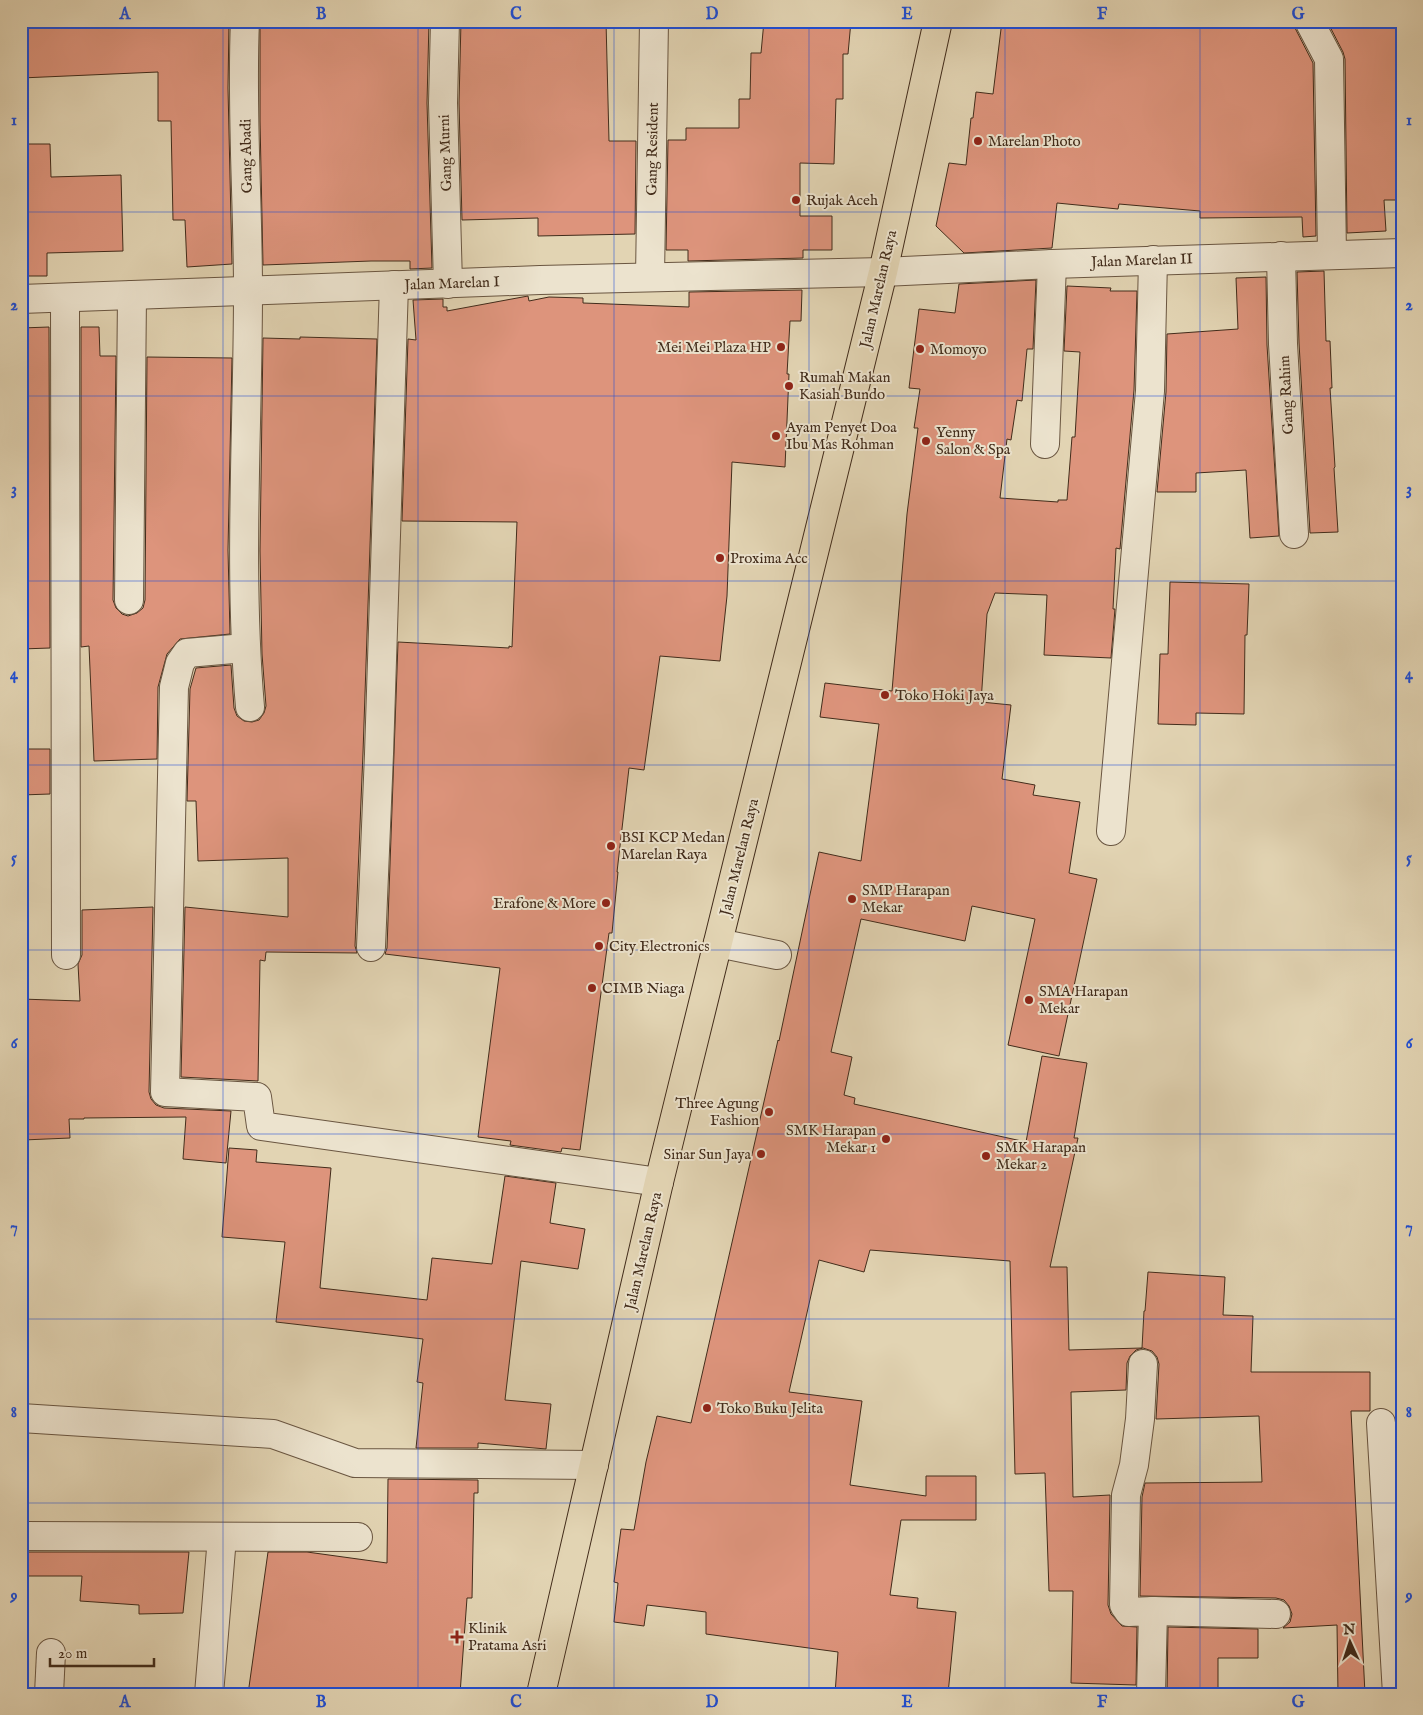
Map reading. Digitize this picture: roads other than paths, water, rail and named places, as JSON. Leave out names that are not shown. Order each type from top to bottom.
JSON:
[{"type":"main road","name":"Jalan Marelan Raya","points":[[542,1694],[659,1182],[883,272],[938,21]]},
{"type":"street","name":"Gang Abadi","points":[[245,21],[248,291],[244,534],[245,648],[250,707]]},
{"type":"street","name":"Gang Murni","points":[[445,21],[443,103],[448,284]]},
{"type":"street","name":"Gang Resident","points":[[650,277],[654,21]]},
{"type":"street","points":[[1308,21],[1329,59],[1332,255]]},
{"type":"street","name":"Jalan Marelan II","points":[[883,272],[1153,260],[1402,253]]},
{"type":"street","name":"Gang Rahim","points":[[1281,256],[1283,344],[1294,534]]},
{"type":"street","points":[[1112,832],[1150,392],[1153,260]]},
{"type":"street","points":[[1045,444],[1052,264]]},
{"type":"street","name":"Jalan Marelan I","points":[[21,299],[540,280],[883,272]]},
{"type":"street","points":[[371,947],[380,744],[394,285]]},
{"type":"street","points":[[129,600],[132,295]]},
{"type":"street","points":[[65,298],[66,955]]},
{"type":"street","points":[[245,648],[187,653],[180,663],[174,687],[165,1092],[257,1097],[261,1126],[659,1182]]},
{"type":"street","points":[[718,944],[777,955]]},
{"type":"street","points":[[1143,1364],[1140,1419],[1134,1465],[1126,1496],[1124,1605],[1129,1612],[1276,1614]]},
{"type":"street","points":[[21,1418],[273,1434],[355,1463],[594,1464]]},
{"type":"street","points":[[1381,1423],[1397,1694]]},
{"type":"street","points":[[21,1536],[358,1537]]},
{"type":"street","points":[[210,1694],[222,1537]]},
{"type":"street","points":[[1151,1694],[1153,1611]]},
{"type":"street","points":[[49,1694],[51,1654]]},
{"type":"place","name":"Marelan Photo","points":[[978,141]]},
{"type":"place","name":"Rujak Aceh","points":[[796,200]]},
{"type":"place","name":"Mei Mei Plaza HP","points":[[781,347]]},
{"type":"place","name":"Momoyo","points":[[920,349]]},
{"type":"place","name":"Rumah Makan Kasiah Bundo","points":[[789,386]]},
{"type":"place","name":"Ayam Penyet Doa Ibu Mas Rohman","points":[[776,436]]},
{"type":"place","name":"Yenny Salon & Spa","points":[[926,441]]},
{"type":"place","name":"Proxima Acc","points":[[720,558]]},
{"type":"place","name":"Toko Hoki Jaya","points":[[885,695]]},
{"type":"place","name":"BSI KCP Medan Marelan Raya","points":[[611,846]]},
{"type":"place","name":"SMP Harapan Mekar","points":[[852,899]]},
{"type":"place","name":"Erafone & More","points":[[606,903]]},
{"type":"place","name":"City Electronics","points":[[599,946]]},
{"type":"place","name":"CIMB Niaga","points":[[592,988]]},
{"type":"place","name":"SMA Harapan Mekar","points":[[1029,1000]]},
{"type":"place","name":"Three Agung Fashion","points":[[769,1112]]},
{"type":"place","name":"SMK Harapan Mekar 1","points":[[886,1139]]},
{"type":"place","name":"Sinar Sun Jaya","points":[[761,1154]]},
{"type":"place","name":"SMK Harapan Mekar 2","points":[[986,1156]]},
{"type":"place","name":"Toko Buku Jelita","points":[[707,1408]]},
{"type":"place","name":"Klinik Pratama Asri","points":[[457,1637]]}]
